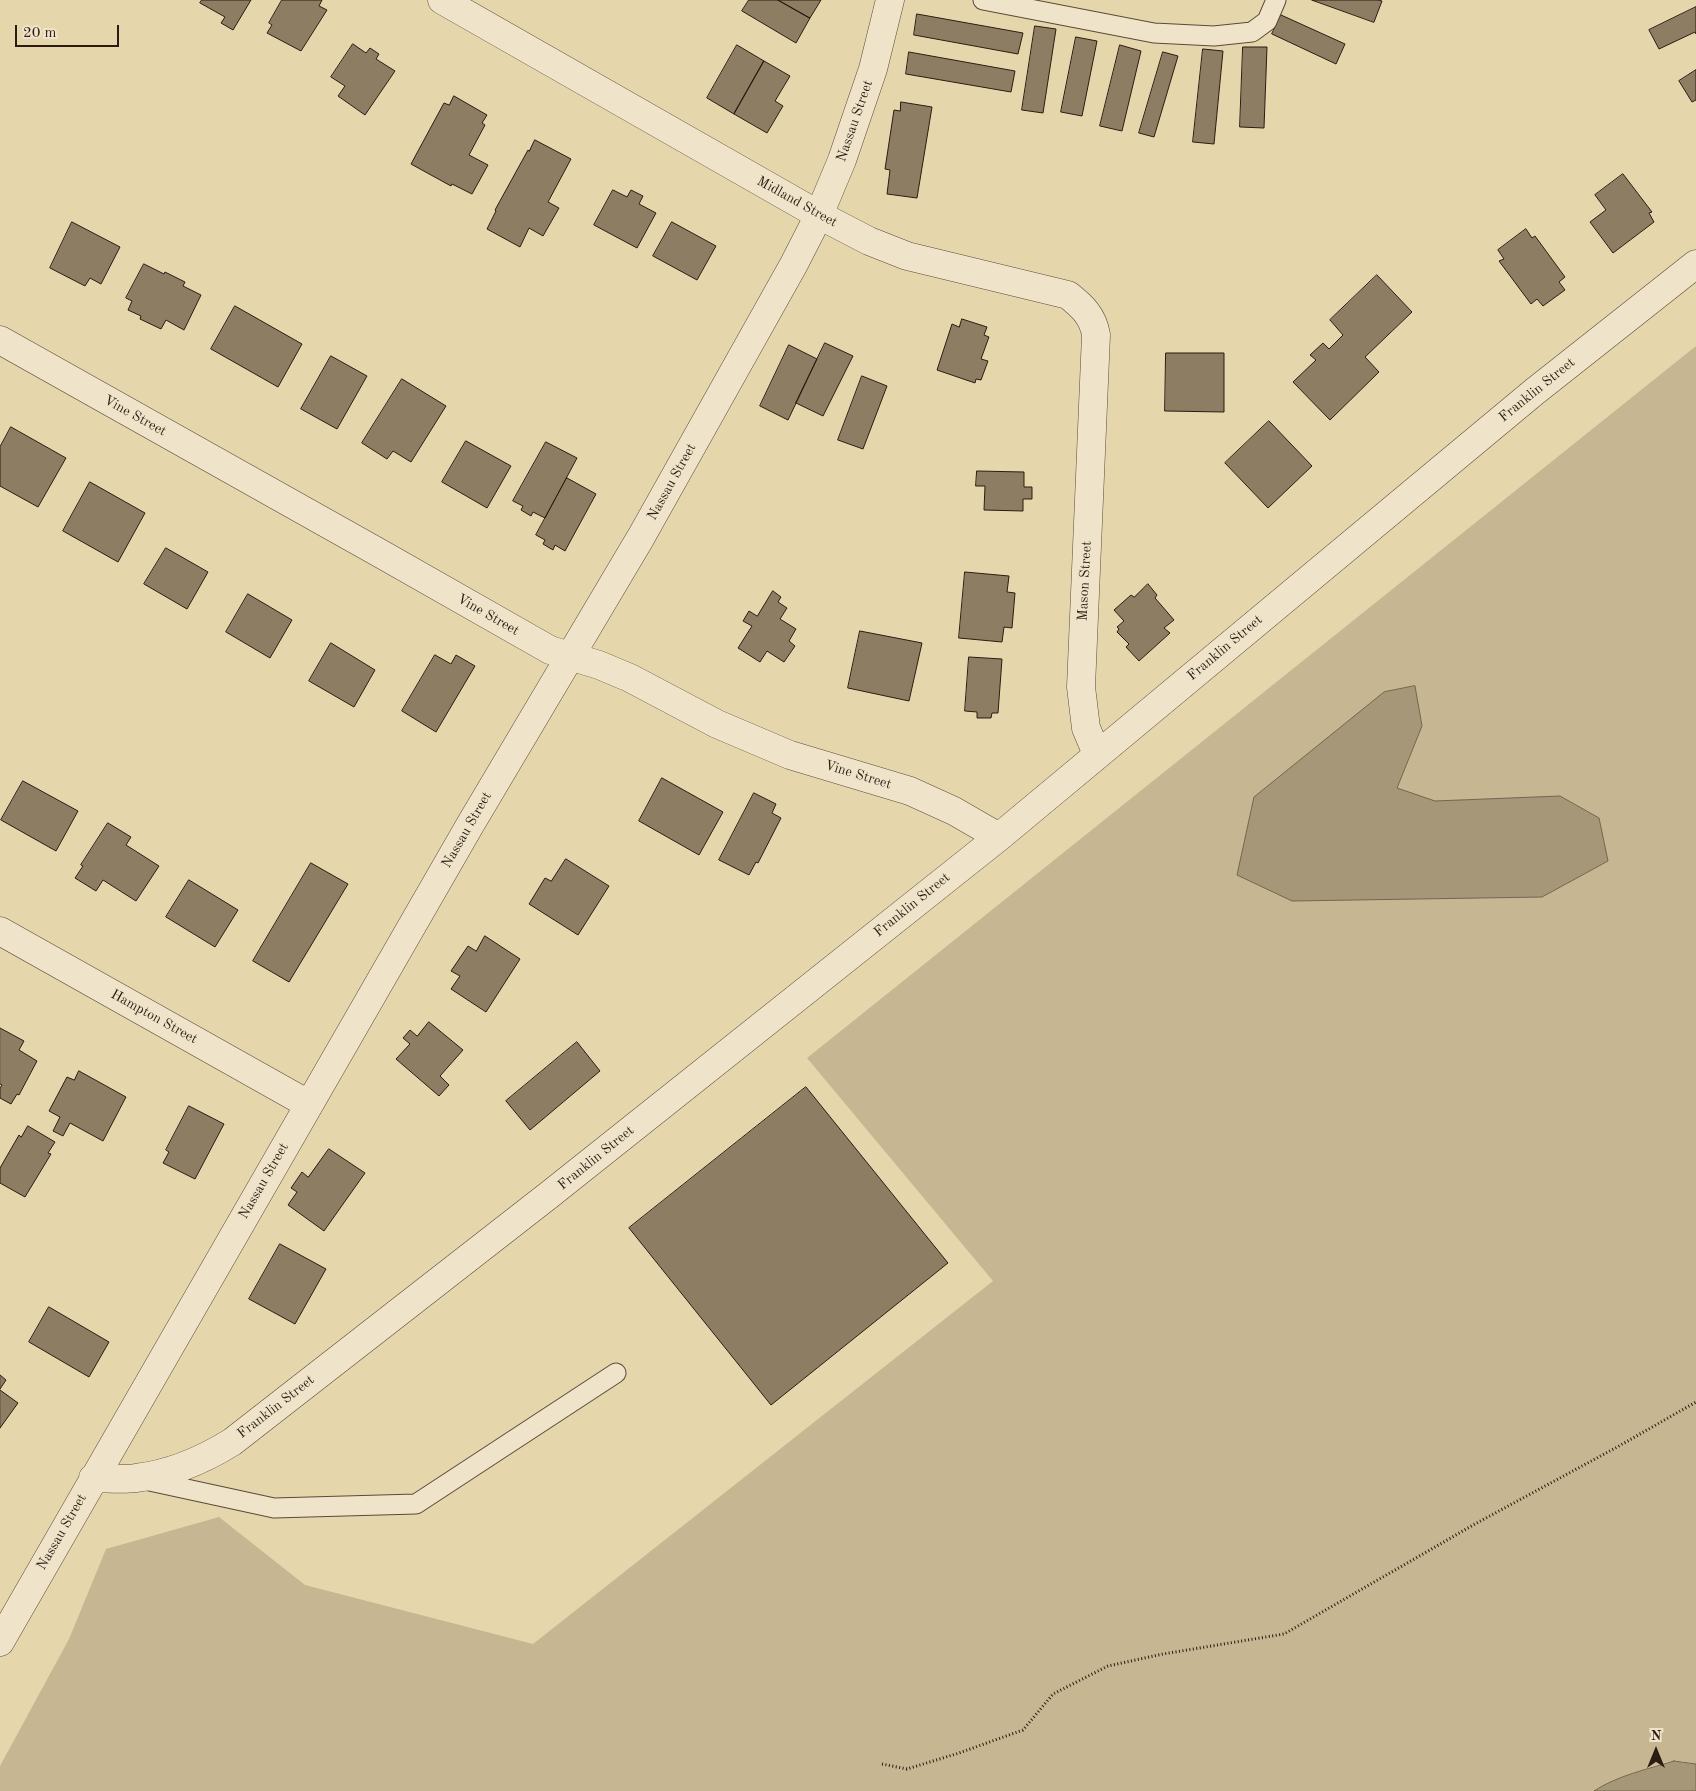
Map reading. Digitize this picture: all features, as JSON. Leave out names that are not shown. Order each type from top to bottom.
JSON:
[{"type":"street","name":"Nassau Street","points":[[0,1642],[308,1104],[646,528],[794,264],[819,215],[842,160],[873,69],[890,0]]},
{"type":"street","name":"Midland Street","points":[[453,3],[819,215],[869,241],[907,256],[1068,295],[1084,307],[1094,324],[1096,335],[1093,405]]},
{"type":"street","name":"Franklin Street","points":[[93,1478],[136,1478],[178,1469],[232,1442],[549,1195],[999,837],[1096,754],[1534,392],[1696,264]]},
{"type":"street","name":"Vine Street","points":[[0,340],[550,650],[607,668],[717,724],[790,755],[910,790],[954,811],[999,837]]},
{"type":"street","name":"Mason Street","points":[[1093,405],[1080,687],[1086,728],[1096,754]]},
{"type":"street","name":"Hampton Street","points":[[0,931],[308,1104]]},
{"type":"lane","points":[[983,0],[1154,33],[1214,36],[1252,32],[1266,21],[1276,0]]},
{"type":"lane","points":[[136,1478],[274,1508],[416,1504],[616,1373]]},
{"type":"path","points":[[882,1764],[907,1769],[1023,1730],[1053,1694],[1108,1666],[1163,1654],[1284,1634],[1475,1524],[1696,1402]]},
{"type":"shaded area","points":[[1696,346],[1696,1764],[1678,1761],[1664,1763],[1643,1769],[1594,1791],[0,1791],[0,1766],[69,1639],[106,1549],[219,1517],[305,1585],[533,1644],[993,1281],[807,1058]]},
{"type":"shaded area","points":[[1415,686],[1422,726],[1397,788],[1435,801],[1560,796],[1599,818],[1608,861],[1542,897],[1292,901],[1237,875],[1254,797],[1384,692]]},
{"type":"shaded area","points":[[1674,1761],[1696,1764],[1696,1791],[1594,1791],[1622,1777]]},
{"type":"building","points":[[202,0],[251,0],[233,30],[221,23],[225,17],[200,3]]},
{"type":"building","points":[[282,0],[322,0],[319,6],[327,10],[301,51],[267,33],[272,25],[269,23]]},
{"type":"building","points":[[749,0],[778,0],[810,18],[796,43],[742,11]]},
{"type":"building","points":[[778,0],[821,0],[810,18]]},
{"type":"building","points":[[1312,0],[1378,0],[1382,1],[1374,22]]},
{"type":"building","points":[[1696,7],[1696,34],[1695,32],[1659,49],[1649,30]]},
{"type":"building","points":[[917,14],[1023,33],[1018,54],[914,35]]},
{"type":"building","points":[[1281,15],[1345,44],[1336,64],[1272,34]]},
{"type":"building","points":[[1035,26],[1056,29],[1043,113],[1022,110]]},
{"type":"building","points":[[1076,37],[1097,41],[1082,116],[1061,112]]},
{"type":"building","points":[[353,44],[366,53],[370,48],[379,54],[376,59],[395,71],[365,115],[338,96],[345,86],[331,77]]},
{"type":"building","points":[[737,45],[764,61],[734,114],[707,98]]},
{"type":"building","points":[[1120,45],[1141,51],[1122,131],[1100,126]]},
{"type":"building","points":[[1243,47],[1267,47],[1264,128],[1240,127]]},
{"type":"building","points":[[1203,49],[1223,51],[1214,144],[1193,142]]},
{"type":"building","points":[[909,52],[1015,71],[1011,92],[906,74]]},
{"type":"building","points":[[1163,52],[1178,56],[1154,137],[1139,133]]},
{"type":"building","points":[[764,61],[790,76],[775,101],[783,106],[767,133],[734,114]]},
{"type":"building","points":[[1696,70],[1696,100],[1692,102],[1679,81]]},
{"type":"building","points":[[454,96],[487,115],[482,123],[485,125],[469,155],[488,165],[472,194],[452,184],[451,186],[411,164],[444,103],[449,105]]},
{"type":"building","points":[[901,102],[932,107],[917,198],[887,194],[890,170],[885,169],[894,110],[900,111]]},
{"type":"building","points":[[535,140],[571,159],[548,202],[559,208],[543,236],[529,228],[520,247],[487,229],[495,210]]},
{"type":"building","points":[[1623,174],[1652,212],[1649,213],[1654,222],[1613,253],[1590,222],[1606,210],[1595,195]]},
{"type":"building","points":[[613,190],[627,197],[631,190],[643,196],[639,204],[656,213],[637,248],[594,225]]},
{"type":"building","points":[[72,222],[120,247],[101,284],[90,278],[85,286],[50,268]]},
{"type":"building","points":[[672,222],[716,246],[697,280],[653,256]]},
{"type":"building","points":[[1526,229],[1532,238],[1535,236],[1565,277],[1559,282],[1565,290],[1543,306],[1537,299],[1531,304],[1499,261],[1504,259],[1498,250]]},
{"type":"building","points":[[144,264],[185,282],[183,286],[201,295],[184,330],[166,320],[161,329],[140,319],[141,316],[128,310],[132,301],[126,298]]},
{"type":"building","points":[[1377,275],[1412,312],[1365,357],[1379,372],[1330,420],[1293,382],[1316,360],[1310,355],[1323,343],[1329,349],[1343,335],[1330,320]]},
{"type":"building","points":[[235,306],[302,344],[278,387],[211,349]]},
{"type":"building","points":[[962,319],[987,327],[984,335],[989,337],[981,359],[988,361],[981,380],[976,379],[975,383],[937,370],[952,324],[959,327]]},
{"type":"building","points":[[825,343],[853,356],[823,416],[796,403]]},
{"type":"building","points":[[789,345],[817,359],[788,420],[760,406]]},
{"type":"building","points":[[1166,353],[1224,353],[1224,412],[1165,411]]},
{"type":"building","points":[[331,356],[367,376],[337,429],[301,409]]},
{"type":"building","points":[[862,376],[887,386],[863,449],[838,440]]},
{"type":"building","points":[[402,379],[446,406],[411,462],[393,451],[387,459],[362,443]]},
{"type":"building","points":[[1269,421],[1312,466],[1268,508],[1225,463]]},
{"type":"building","points":[[11,427],[66,458],[38,507],[0,486],[0,447]]},
{"type":"building","points":[[466,441],[511,466],[487,508],[442,482]]},
{"type":"building","points":[[546,442],[577,458],[545,518],[533,512],[531,516],[521,510],[523,506],[513,501]]},
{"type":"building","points":[[977,471],[1024,472],[1024,487],[1032,487],[1032,499],[1023,499],[1023,511],[984,510],[985,486],[976,486]]},
{"type":"building","points":[[567,478],[596,494],[565,551],[555,545],[553,550],[543,544],[545,540],[536,535]]},
{"type":"building","points":[[90,482],[145,513],[118,562],[63,531]]},
{"type":"building","points":[[166,548],[208,572],[187,609],[144,584]]},
{"type":"building","points":[[965,572],[1009,576],[1007,592],[1015,593],[1012,628],[1004,627],[1002,642],[959,638]]},
{"type":"building","points":[[1148,584],[1157,595],[1155,598],[1174,620],[1164,628],[1170,633],[1139,661],[1126,647],[1129,644],[1117,632],[1119,629],[1117,627],[1124,621],[1114,610],[1131,595],[1134,597]]},
{"type":"building","points":[[773,591],[781,597],[778,602],[787,608],[780,619],[796,629],[789,641],[795,646],[784,662],[767,651],[760,662],[738,648],[752,626],[743,621],[749,611],[757,616]]},
{"type":"building","points":[[248,594],[292,620],[270,658],[226,632]]},
{"type":"building","points":[[860,631],[922,643],[909,701],[848,688]]},
{"type":"building","points":[[331,643],[375,670],[354,707],[309,681]]},
{"type":"building","points":[[435,655],[451,664],[456,655],[475,666],[436,732],[402,711]]},
{"type":"building","points":[[969,657],[1002,659],[998,713],[992,713],[991,718],[977,718],[977,712],[965,711]]},
{"type":"building","points":[[662,778],[723,812],[699,855],[639,821]]},
{"type":"building","points":[[23,781],[78,811],[56,851],[1,820]]},
{"type":"building","points":[[754,793],[776,804],[772,813],[781,818],[758,863],[756,862],[749,875],[719,860]]},
{"type":"building","points":[[108,823],[131,837],[126,845],[159,866],[136,901],[103,880],[96,891],[75,878],[83,866],[81,865]]},
{"type":"building","points":[[566,859],[609,886],[578,935],[529,904],[545,878],[551,881]]},
{"type":"building","points":[[311,863],[348,884],[289,982],[253,961]]},
{"type":"building","points":[[189,880],[238,910],[215,947],[166,917]]},
{"type":"building","points":[[485,936],[520,959],[486,1012],[451,989],[460,976],[451,971],[468,946],[476,951]]},
{"type":"building","points":[[429,1022],[463,1050],[440,1076],[449,1085],[439,1096],[396,1059],[410,1044],[403,1038],[410,1030],[417,1036]]},
{"type":"building","points":[[0,1028],[24,1041],[19,1050],[37,1061],[19,1095],[17,1094],[11,1104],[0,1098],[0,1088],[2,1085],[0,1084]]},
{"type":"building","points":[[577,1042],[600,1071],[530,1130],[506,1101]]},
{"type":"building","points":[[79,1071],[126,1097],[103,1141],[70,1123],[63,1136],[53,1131],[60,1117],[49,1111],[67,1077],[74,1080]]},
{"type":"building","points":[[806,1087],[948,1263],[771,1405],[629,1228]]},
{"type":"building","points":[[189,1106],[224,1124],[195,1179],[163,1163],[169,1152],[166,1150]]},
{"type":"building","points":[[28,1126],[55,1142],[48,1153],[51,1154],[25,1197],[0,1183],[0,1168],[19,1135],[21,1137]]},
{"type":"building","points":[[329,1149],[365,1173],[324,1231],[288,1205],[297,1192],[291,1188],[302,1172],[308,1177]]},
{"type":"building","points":[[280,1244],[326,1269],[295,1324],[249,1299]]},
{"type":"building","points":[[49,1307],[109,1342],[89,1377],[29,1342]]},
{"type":"building","points":[[0,1375],[6,1380],[0,1389]]},
{"type":"building","points":[[0,1390],[18,1403],[0,1428]]}]
